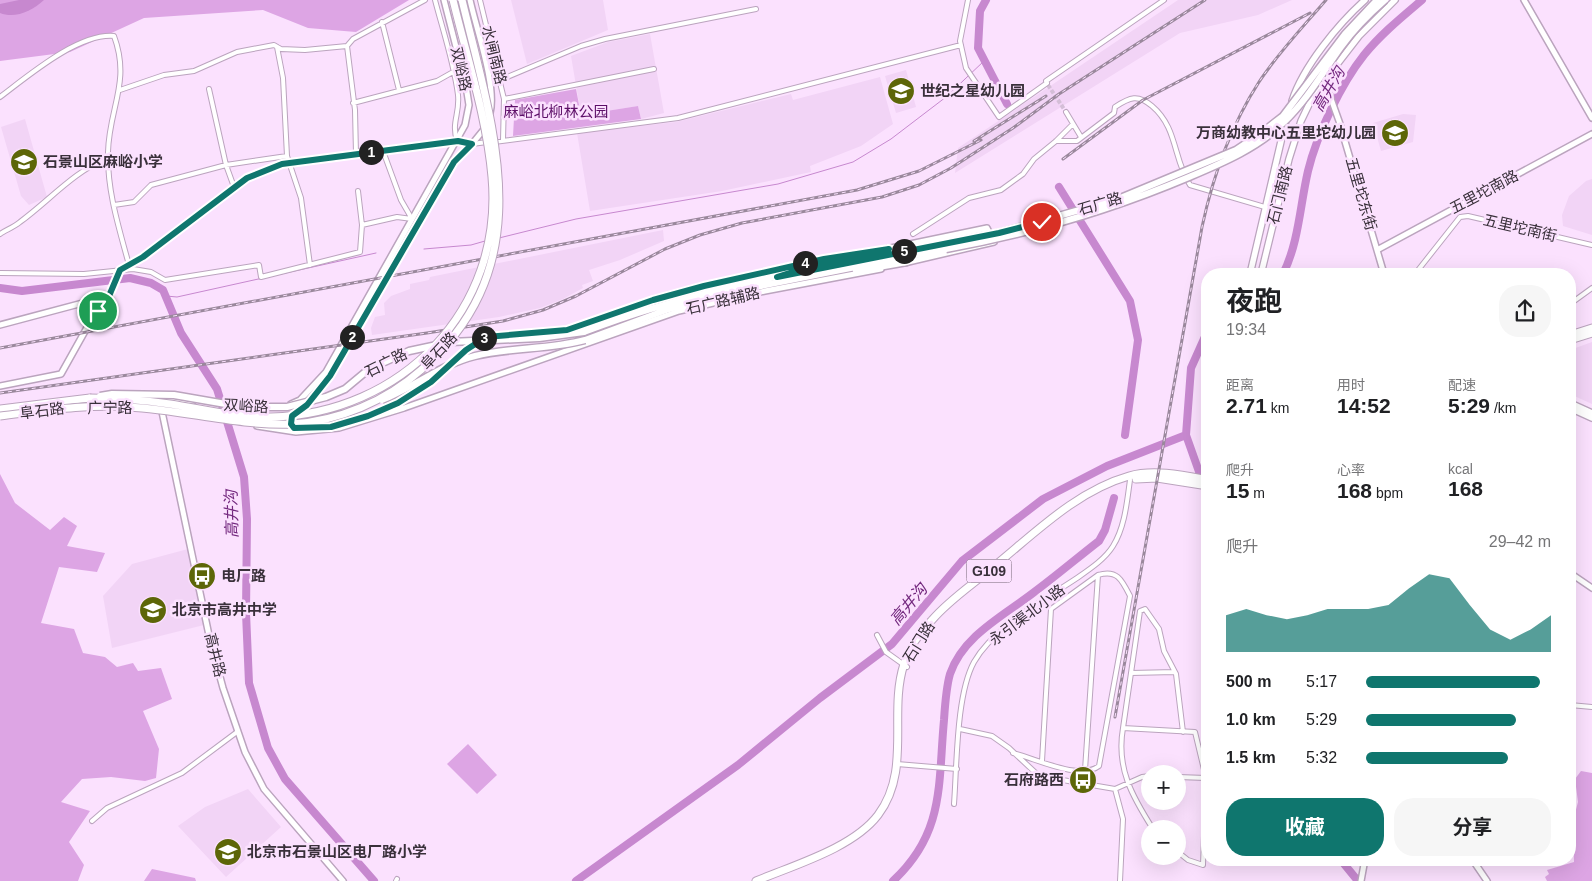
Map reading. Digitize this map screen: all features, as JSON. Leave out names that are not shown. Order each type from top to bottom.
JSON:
[{"type":"highway","name":"阜石路","points":[[0,408],[90,398],[124,398],[270,417],[319,412],[352,403],[386,386],[418,363],[440,341],[467,303],[479,276],[487,248],[492,210],[492,178],[486,136],[453,0]]},
{"type":"highway","name":"阜石路","points":[[0,418],[95,405],[174,411],[244,422],[270,424],[315,421],[364,407],[409,381],[436,357],[476,304],[495,250],[500,210],[499,169],[494,135],[462,0]]},
{"type":"highway","points":[[1576,333],[1592,328]]},
{"type":"highway","points":[[1576,338],[1592,333]]},
{"type":"highway","name":"石门路","points":[[765,881],[841,848],[872,827],[890,802],[896,787],[899,764],[905,666],[918,636],[933,618],[1077,500],[1092,490],[1130,475],[1156,473],[1201,484]]},
{"type":"highway","name":"石门路","points":[[905,666],[929,629],[974,588],[1084,500],[1114,485],[1130,480],[1157,478],[1201,480]]},
{"type":"highway","name":"石门路","points":[[756,881],[841,844],[869,824],[886,802],[899,764]]},
{"type":"main road","name":"石门南路","points":[[1251,268],[1282,134],[1294,95],[1316,58],[1340,26],[1365,0]]},
{"type":"main road","name":"石广路","points":[[90,398],[112,394],[174,396],[242,407],[287,408],[326,397],[345,389],[369,369],[409,351],[450,342],[538,338],[584,332],[648,308],[698,293],[945,247],[1118,199],[1236,150],[1260,134],[1283,116],[1344,34],[1377,0]]},
{"type":"main road","name":"石广路","points":[[364,407],[405,391],[454,363],[474,356],[548,348],[585,340],[699,300],[1037,229],[1125,203],[1228,160],[1258,143],[1283,123],[1302,103],[1342,45],[1366,17],[1385,0]]},
{"type":"main road","name":"石门南路","points":[[1262,268],[1275,210],[1302,121],[1314,94],[1359,36],[1395,0]]},
{"type":"main road","points":[[777,277],[814,265],[889,249]]},
{"type":"main road","points":[[817,274],[907,262]]},
{"type":"main road","points":[[1576,406],[1592,413]]},
{"type":"main road","points":[[1576,411],[1592,418]]},
{"type":"street","points":[[120,90],[164,75],[194,71],[237,52],[274,45],[305,50],[347,46],[353,39],[425,0]]},
{"type":"street","points":[[435,0],[453,72],[458,101],[453,128],[458,141]]},
{"type":"street","name":"双峪路","points":[[160,397],[232,407],[276,408],[300,400],[326,372],[458,141],[465,125],[469,105],[444,0]]},
{"type":"street","name":"双峪路","points":[[162,410],[244,423],[266,423],[292,416],[307,405],[330,376],[454,162],[472,144],[486,125],[493,102],[470,0]]},
{"type":"street","name":"水闸南路","points":[[480,0],[504,99],[503,140]]},
{"type":"street","points":[[968,0],[961,45],[967,70],[999,117],[1048,84],[1046,81],[1164,0]]},
{"type":"street","points":[[1524,0],[1592,118]]},
{"type":"street","points":[[500,80],[580,46],[605,38],[756,9]]},
{"type":"street","points":[[382,22],[399,90]]},
{"type":"street","points":[[0,97],[57,55],[105,35],[114,36],[119,49],[122,76],[112,122],[108,158],[109,185],[129,265]]},
{"type":"street","points":[[0,386],[60,374],[89,324],[109,296],[120,270],[247,178],[290,162],[458,141],[472,144],[678,118],[961,45]]},
{"type":"street","points":[[347,46],[356,154]]},
{"type":"street","points":[[277,47],[282,78],[286,156],[290,162],[301,198],[310,265]]},
{"type":"street","name":"五里坨东街","points":[[1316,58],[1339,121],[1382,268]]},
{"type":"street","points":[[504,99],[654,69]]},
{"type":"street","points":[[353,103],[437,81],[453,72]]},
{"type":"street","points":[[209,90],[226,166],[234,188]]},
{"type":"street","points":[[1056,141],[1077,141],[1114,114],[1115,107],[1129,97],[1137,97],[1154,108],[1167,121],[1190,185],[1275,210]]},
{"type":"street","points":[[1066,112],[1081,137]]},
{"type":"street","points":[[914,234],[970,198],[1001,190],[1023,174],[1034,158],[1056,141],[1073,124]]},
{"type":"street","name":"五里坨南路","points":[[1377,250],[1592,134]]},
{"type":"street","points":[[383,150],[401,200],[412,219]]},
{"type":"street","points":[[114,205],[134,202],[151,185],[226,166],[286,156]]},
{"type":"street","points":[[0,234],[19,223],[43,202],[97,162],[108,158]]},
{"type":"street","points":[[0,272],[84,274],[133,269],[150,272],[165,280],[259,265],[262,277],[360,252],[362,225],[358,191]]},
{"type":"street","name":"五里坨南街","points":[[1420,268],[1460,216],[1468,216],[1592,246]]},
{"type":"street","points":[[362,225],[398,217],[412,219]]},
{"type":"street","name":"石广路辅路","points":[[244,423],[282,430],[318,431],[356,423],[679,311],[765,291],[867,273],[994,242],[987,228],[889,249],[824,259],[704,286],[653,300],[567,330],[486,337],[466,350],[431,382],[409,397],[368,416],[331,427],[294,428],[291,424],[292,416]]},
{"type":"street","points":[[1576,300],[1592,288]]},
{"type":"street","points":[[0,325],[109,296]]},
{"type":"street","name":"广宁路","points":[[0,408],[87,396],[160,397]]},
{"type":"street","name":"高井路","points":[[160,397],[210,640],[237,732],[253,771],[264,789],[343,881]]},
{"type":"street","points":[[409,397],[412,405]]},
{"type":"street","name":"广宁路","points":[[0,418],[91,406],[131,406],[162,410]]},
{"type":"street","name":"永引渠北小路","points":[[954,804],[955,769],[968,678],[980,653],[1008,626],[1091,568],[1108,553],[1120,532],[1130,480]]},
{"type":"street","points":[[1014,753],[1061,769],[1094,770],[1099,766],[1130,596],[1119,576],[1110,572],[1098,575],[1051,609],[1042,762]]},
{"type":"street","points":[[1085,770],[1098,575]]},
{"type":"street","points":[[1576,577],[1592,588]]},
{"type":"street","points":[[1148,820],[1122,770],[1120,742],[1140,611],[1145,609],[1159,629],[1164,651],[1175,672],[1183,732]]},
{"type":"street","points":[[877,635],[886,652],[905,666]]},
{"type":"street","points":[[1131,673],[1175,672]]},
{"type":"street","points":[[1576,706],[1592,707]]},
{"type":"street","points":[[1123,728],[1195,732],[1201,755]]},
{"type":"street","points":[[960,729],[992,736],[1014,753],[1031,771],[1047,780],[1115,790],[1141,778]]},
{"type":"street","points":[[92,821],[107,808],[182,772],[237,732]]},
{"type":"street","points":[[899,764],[955,769]]},
{"type":"street","points":[[1186,777],[1201,778]]},
{"type":"street","points":[[1115,790],[1123,819],[1120,881]]},
{"type":"street","points":[[1186,858],[1201,864]]},
{"type":"street","points":[[1361,881],[1364,866]]},
{"type":"street","points":[[1477,866],[1487,881]]},
{"type":"shaded area","points":[[19,0],[44,0],[34,8],[23,13],[6,15],[0,13],[0,4]]},
{"type":"shaded area","points":[[511,0],[603,0],[608,30],[527,64]]},
{"type":"shaded area","points":[[1178,0],[1292,0],[1258,15],[1180,33],[955,173],[958,148]]},
{"type":"shaded area","points":[[650,34],[664,113],[641,119],[638,106],[581,115],[571,56],[608,42]]},
{"type":"shaded area","name":"世纪之星幼儿园","points":[[906,70],[916,107],[896,113],[885,76]]},
{"type":"shaded area","points":[[880,77],[893,124],[861,146],[810,166],[811,172],[722,191],[590,211],[577,133],[676,122],[791,94],[793,100]]},
{"type":"shaded area","name":"万商幼教中心五里坨幼儿园","points":[[1403,114],[1416,115],[1413,142],[1381,151],[1373,123]]},
{"type":"shaded area","name":"石景山区麻峪小学","points":[[25,119],[47,197],[29,205],[21,196],[1,127]]},
{"type":"shaded area","points":[[1592,179],[1592,235],[1563,226],[1562,215],[1569,196],[1586,181]]},
{"type":"shaded area","points":[[663,230],[664,241],[620,260],[589,270],[593,281],[582,285],[583,288],[563,299],[540,308],[499,317],[372,335],[371,328],[375,317],[385,315],[384,303],[391,296],[410,289],[410,284],[429,280],[430,277]]},
{"type":"shaded area","points":[[1592,342],[1592,404],[1576,397],[1576,348]]},
{"type":"shaded area","name":"北京市高井中学","points":[[188,549],[204,625],[112,648],[103,596],[132,564]]},
{"type":"shaded area","name":"北京市石景山区电厂路小学","points":[[248,789],[281,827],[226,877],[178,826],[205,807]]},
{"type":"green space","points":[[0,0],[409,0],[356,32],[308,28],[263,10],[144,18],[70,52],[0,61]]},
{"type":"green space","name":"麻峪北柳林公园","points":[[576,89],[581,115],[638,106],[641,119],[513,136],[515,100]]},
{"type":"green space","points":[[0,474],[15,503],[50,530],[64,517],[77,526],[67,546],[105,553],[97,572],[59,567],[41,623],[74,629],[83,653],[105,657],[117,667],[133,663],[138,671],[161,668],[172,699],[143,711],[159,749],[156,778],[145,781],[111,777],[82,779],[61,802],[90,811],[69,842],[84,865],[78,881],[0,881]]},
{"type":"green space","points":[[468,744],[497,775],[477,794],[447,764]]},
{"type":"green space","points":[[1581,771],[1592,773],[1592,881],[1547,881],[1545,877],[1549,874],[1547,870],[1560,866],[1576,866],[1576,810],[1578,802],[1576,778]]},
{"type":"green space","points":[[152,869],[195,878],[196,881],[144,881]]},
{"type":"waterway","points":[[986,0],[980,11],[978,48],[1007,104]]},
{"type":"waterway","name":"高井沟","points":[[1286,268],[1293,249],[1312,157],[1331,110],[1347,80],[1364,55],[1399,19],[1422,0]]},
{"type":"waterway","points":[[499,238],[576,219],[778,184],[853,162],[891,139],[946,97],[984,61]]},
{"type":"waterway","points":[[1059,187],[1130,301],[1138,340],[1125,435]]},
{"type":"waterway","points":[[424,249],[471,245],[485,241]]},
{"type":"waterway","points":[[166,296],[177,297],[376,253]]},
{"type":"waterway","name":"高井沟","points":[[0,288],[22,291],[130,278],[151,283],[163,290],[181,333],[217,389],[244,477],[247,519],[246,613],[249,683],[268,748],[285,779],[374,881]]},
{"type":"waterway","name":"高井沟","points":[[576,881],[738,765],[820,698],[892,644],[962,561],[1043,499],[1107,466],[1186,435],[1191,368],[1201,346]]},
{"type":"waterway","points":[[1186,435],[1201,477]]},
{"type":"waterway","points":[[893,881],[910,863],[922,845],[936,806],[947,691],[950,674],[956,661],[964,649],[985,628],[1042,587],[1099,541],[1105,530],[1114,498]]},
{"type":"waterway","points":[[1346,866],[1358,881]]},
{"type":"tunnel","points":[[1048,85],[1066,112]]},
{"type":"railway","points":[[0,393],[427,333],[503,321],[543,310],[576,296],[665,249],[700,235],[742,223],[882,197],[919,185],[951,168],[1013,128],[1059,94],[1205,0]]},
{"type":"railway","points":[[1115,717],[1202,227],[1211,189],[1239,116],[1259,82],[1282,50],[1326,0]]},
{"type":"railway","points":[[1063,159],[1143,100],[1310,13]]},
{"type":"railway","points":[[974,141],[1046,96]]},
{"type":"railway","points":[[0,348],[857,190],[919,171],[981,140]]},
{"type":"place","name":"世纪之星幼儿园","points":[[901,91]]},
{"type":"place","name":"万商幼教中心五里坨幼儿园","points":[[1395,133]]},
{"type":"place","name":"石景山区麻峪小学","points":[[24,162]]},
{"type":"place","name":"电厂路","points":[[202,576]]},
{"type":"place","name":"北京市高井中学","points":[[153,610]]},
{"type":"place","name":"石府路西","points":[[1083,780]]},
{"type":"place","name":"北京市石景山区电厂路小学","points":[[228,852]]},
{"type":"route","points":[[98,311],[109,296],[120,270],[143,257],[247,178],[282,164],[458,141],[472,144],[454,162],[330,376],[307,405],[292,416],[291,424],[294,428],[317,429],[348,423],[398,403],[431,382],[466,350],[486,337],[507,334],[551,333],[567,330],[653,300],[795,265],[861,252],[889,249],[814,265],[777,277],[999,233],[1042,222]]}]
